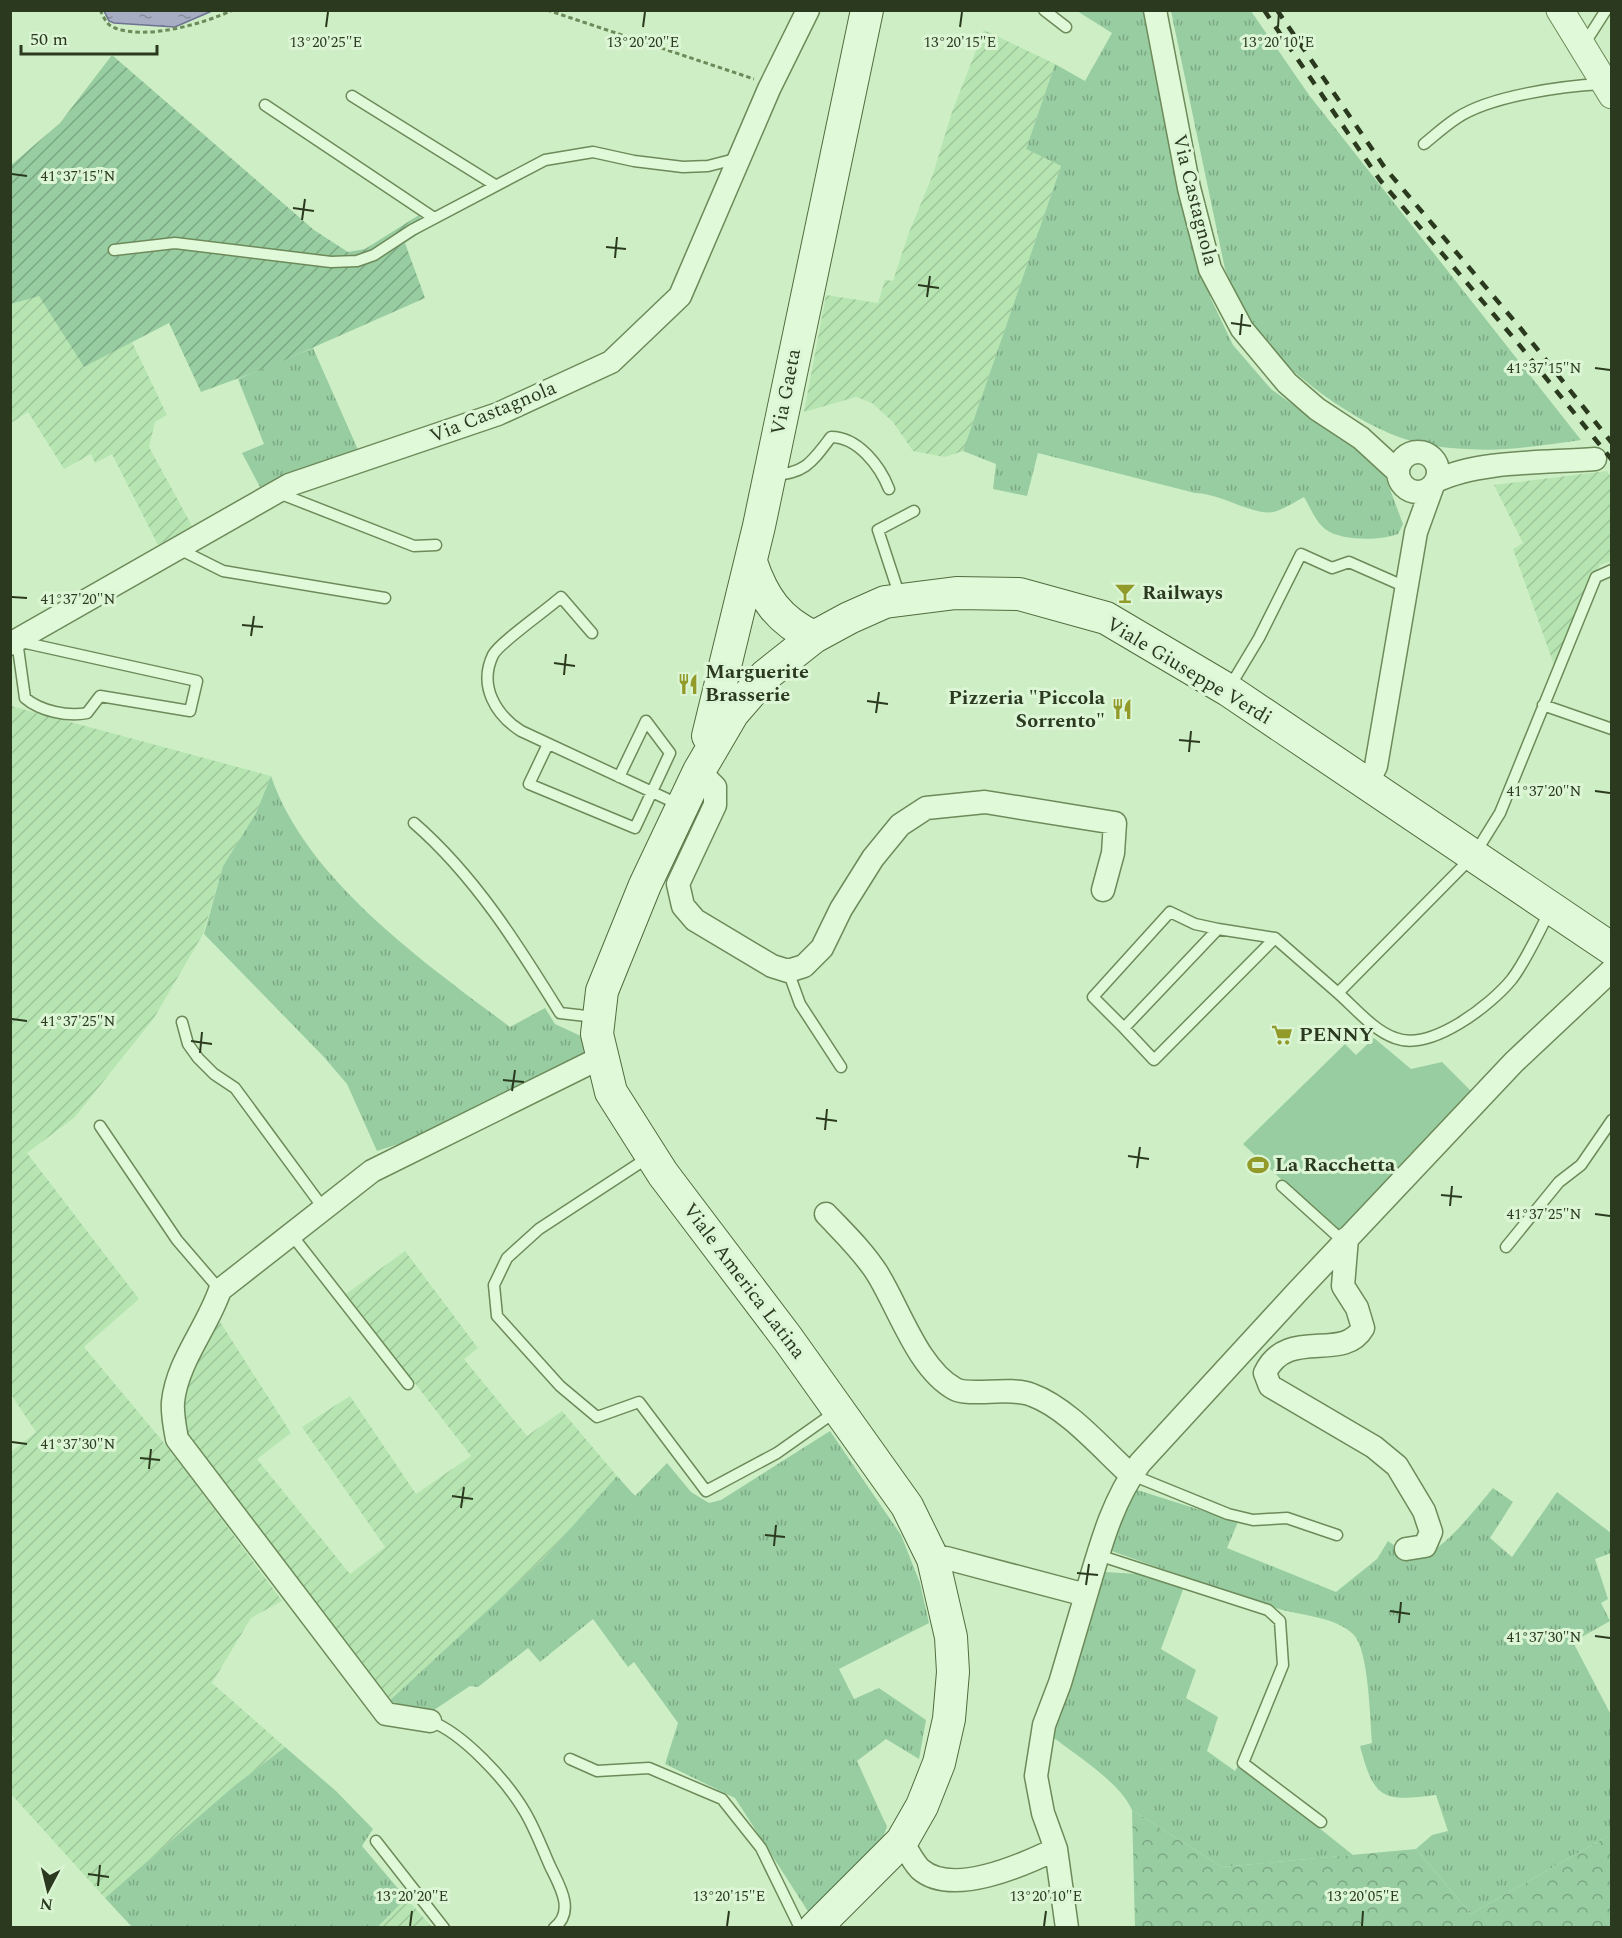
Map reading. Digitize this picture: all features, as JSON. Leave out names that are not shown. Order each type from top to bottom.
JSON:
[{"type":"main road","name":"Via Gaeta","points":[[699,771],[751,562],[867,10]]},
{"type":"main road","points":[[751,562],[763,594],[772,606],[798,630],[814,638]]},
{"type":"main road","name":"Viale Giuseppe Verdi","points":[[814,638],[885,602],[956,593],[1019,594],[1106,618],[1228,690],[1611,949]]},
{"type":"main road","name":"Viale America Latina","points":[[814,638],[766,675],[733,713],[699,771],[645,885],[602,991],[597,1034],[611,1092],[651,1155],[908,1506],[933,1559],[951,1637],[953,1672],[949,1719],[939,1763],[922,1806],[902,1842],[815,1928]]},
{"type":"main road","points":[[732,642],[735,659],[741,666],[756,674],[766,675]]},
{"type":"street","name":"Via Castagnola","points":[[14,643],[289,485],[498,414],[612,362],[680,296],[774,79],[808,10]]},
{"type":"street","name":"Via Castagnola","points":[[1155,10],[1189,188],[1210,269],[1242,329],[1287,383],[1317,409],[1361,438]]},
{"type":"street","points":[[1560,10],[1609,90]]},
{"type":"street","points":[[1361,438],[1454,465],[1487,468]]},
{"type":"street","points":[[1361,438],[1400,478],[1406,489],[1418,492],[1446,476],[1487,468],[1594,459]]},
{"type":"street","points":[[1416,532],[1400,478],[1403,460],[1423,455]]},
{"type":"street","points":[[1367,784],[1376,766],[1416,532],[1438,469],[1423,455]]},
{"type":"street","points":[[699,771],[715,788],[716,805],[678,884],[683,906],[695,920],[772,966],[788,971],[804,966],[822,948],[841,909],[873,858],[900,825],[926,808],[985,802],[1115,823],[1113,853],[1103,890]]},
{"type":"street","points":[[1067,1928],[1056,1849],[1043,1813],[1036,1776],[1044,1725],[1060,1683],[1107,1523],[1122,1488],[1131,1475],[1346,1240],[1514,1062],[1611,970]]},
{"type":"street","points":[[430,1721],[386,1714],[177,1439],[173,1402],[180,1379],[220,1290],[372,1171],[602,1057]]},
{"type":"street","points":[[826,1214],[876,1272],[919,1350],[935,1372],[957,1390],[1010,1390],[1032,1395],[1082,1428],[1131,1475]]},
{"type":"street","points":[[1346,1240],[1343,1286],[1357,1308],[1363,1328],[1358,1337],[1345,1343],[1284,1350],[1271,1359],[1265,1373],[1270,1386],[1374,1447],[1397,1466],[1424,1511],[1431,1532],[1425,1546],[1406,1549]]},
{"type":"street","points":[[933,1559],[946,1558],[1086,1595]]},
{"type":"street","points":[[902,1842],[919,1868],[949,1881],[1020,1867],[1056,1849]]},
{"type":"lane","points":[[1044,10],[1066,27]]},
{"type":"lane","points":[[1582,46],[1606,10]]},
{"type":"lane","points":[[1424,144],[1458,117],[1482,106],[1515,96],[1609,90]]},
{"type":"lane","points":[[352,96],[495,185]]},
{"type":"lane","points":[[265,105],[434,218]]},
{"type":"lane","points":[[114,250],[175,243],[330,262],[357,261],[374,255],[434,218],[495,185],[545,160],[566,154],[593,152],[634,161],[683,167],[708,166],[739,158]]},
{"type":"lane","points":[[769,475],[790,474],[802,470],[831,437],[840,437],[852,442],[871,459],[889,489]]},
{"type":"lane","points":[[276,492],[414,546],[436,545]]},
{"type":"lane","points":[[901,600],[878,530],[914,511]]},
{"type":"lane","points":[[176,548],[223,571],[385,598]]},
{"type":"lane","points":[[1228,690],[1259,638],[1301,554],[1332,568],[1349,562],[1408,588]]},
{"type":"lane","points":[[1338,993],[1474,855],[1500,813],[1596,577],[1611,570]]},
{"type":"lane","points":[[592,633],[561,597],[493,654],[488,674],[495,709],[505,721],[548,744],[683,807]]},
{"type":"lane","points":[[14,643],[197,681],[190,711],[100,696],[87,713],[78,715],[40,708],[25,699],[14,643]]},
{"type":"lane","points":[[1543,705],[1611,729]]},
{"type":"lane","points":[[548,744],[529,784],[635,828],[670,753],[646,721],[619,777]]},
{"type":"lane","points":[[414,823],[434,841],[503,922],[560,1013],[598,1018]]},
{"type":"lane","points":[[1275,938],[1154,1060],[1093,997],[1170,912],[1195,924],[1275,938],[1395,1039],[1407,1041],[1430,1037],[1449,1029],[1493,1000],[1513,977],[1552,909]]},
{"type":"lane","points":[[1124,1028],[1218,929]]},
{"type":"lane","points":[[788,971],[800,1004],[841,1067]]},
{"type":"lane","points":[[182,1022],[188,1044],[198,1058],[214,1074],[235,1088],[324,1209]]},
{"type":"lane","points":[[1506,1247],[1559,1182],[1581,1165],[1611,1120]]},
{"type":"lane","points":[[99,1126],[177,1240],[220,1290]]},
{"type":"lane","points":[[651,1155],[539,1229],[507,1257],[494,1285],[497,1316],[560,1386],[597,1417],[639,1402],[706,1491],[777,1453],[838,1410]]},
{"type":"lane","points":[[1282,1186],[1346,1240]]},
{"type":"lane","points":[[291,1234],[408,1384]]},
{"type":"lane","points":[[1131,1475],[1228,1514],[1253,1520],[1287,1518],[1338,1535]]},
{"type":"lane","points":[[1098,1555],[1252,1604],[1268,1610],[1280,1621],[1283,1665],[1244,1763],[1321,1822]]},
{"type":"lane","points":[[430,1721],[442,1725],[490,1767],[525,1811],[564,1894],[565,1912],[554,1928]]},
{"type":"lane","points":[[570,1759],[597,1771],[649,1768],[722,1799],[761,1848],[800,1928]]},
{"type":"lane","points":[[376,1841],[444,1928]]},
{"type":"path","points":[[100,10],[107,23],[115,28],[142,31],[183,28],[233,10]]},
{"type":"path","points":[[547,10],[753,79],[774,79]]},
{"type":"green space","points":[[1077,11],[1143,11],[1177,186],[1211,299],[1233,345],[1271,389],[1382,468],[1403,524],[1398,534],[1360,539],[1332,533],[1319,522],[1304,497],[1278,511],[1256,511],[1205,494],[1038,453],[1027,496],[993,489],[996,464],[963,451],[1061,166],[1026,149],[1055,64],[1085,81],[1112,33]]},
{"type":"green space","points":[[1171,11],[1251,11],[1309,95],[1581,440],[1496,450],[1419,443],[1375,427],[1343,408],[1295,373],[1269,348],[1249,321],[1225,269]]},
{"type":"green space","points":[[984,30],[1055,64],[1026,149],[1061,166],[963,451],[945,457],[913,451],[893,422],[872,403],[856,397],[804,412],[826,295],[878,303],[885,280],[893,281],[908,235],[933,174],[952,112]]},
{"type":"green space","points":[[112,55],[314,230],[348,252],[365,249],[419,215],[426,229],[405,243],[425,298],[269,367],[201,392],[169,323],[84,367],[39,296],[11,304],[10,166],[60,123]]},
{"type":"green space","points":[[39,295],[84,367],[132,342],[167,415],[155,422],[149,447],[192,526],[158,545],[112,454],[95,463],[91,454],[64,469],[28,412],[11,423],[11,304]]},
{"type":"green space","points":[[313,348],[359,452],[260,487],[242,453],[264,444],[238,379]]},
{"type":"green space","points":[[1607,471],[1611,477],[1611,561],[1600,565],[1554,665],[1513,549],[1523,543],[1494,485]]},
{"type":"green space","points":[[11,706],[271,776],[256,813],[223,866],[203,934],[154,1018],[75,1117],[27,1153],[139,1299],[84,1347],[174,1455],[282,1601],[251,1618],[212,1683],[285,1747],[234,1786],[105,1898],[11,1794],[11,1742],[14,1739],[10,1732],[11,1452],[36,1432],[10,1393]]},
{"type":"green space","points":[[271,776],[288,814],[311,850],[372,917],[406,947],[510,1027],[545,1008],[555,1024],[583,1037],[584,1056],[414,1139],[377,1151],[347,1084],[323,1056],[204,934],[223,866],[256,813]]},
{"type":"green space","points":[[1374,1038],[1411,1069],[1442,1062],[1472,1092],[1340,1234],[1243,1144],[1345,1044],[1356,1055]]},
{"type":"green space","points":[[405,1251],[478,1348],[464,1359],[527,1436],[562,1411],[617,1476],[543,1559],[387,1703],[186,1443],[179,1407],[184,1378],[217,1317],[291,1433],[257,1459],[350,1574],[385,1547],[302,1427],[350,1396],[416,1494],[471,1456],[346,1294]]},
{"type":"green space","points":[[830,1431],[901,1535],[920,1583],[929,1623],[839,1669],[854,1699],[879,1688],[926,1720],[919,1759],[886,1739],[857,1761],[887,1827],[883,1837],[811,1916],[735,1798],[665,1764],[678,1723],[634,1662],[628,1667],[593,1619],[540,1662],[528,1648],[478,1687],[470,1686],[428,1714],[387,1703],[543,1559],[617,1476],[635,1496],[667,1463],[691,1492],[709,1503],[721,1500]]},
{"type":"green space","points":[[1131,1488],[1238,1522],[1227,1548],[1336,1592],[1377,1559],[1388,1541],[1412,1556],[1422,1556],[1432,1551],[1456,1531],[1493,1488],[1513,1502],[1490,1538],[1512,1557],[1557,1492],[1611,1533],[1611,1553],[1595,1559],[1608,1599],[1601,1603],[1610,1621],[1573,1642],[1611,1715],[1611,1834],[1471,1914],[1416,1849],[1432,1835],[1448,1831],[1436,1795],[1392,1797],[1376,1787],[1370,1777],[1360,1746],[1372,1743],[1368,1687],[1363,1656],[1354,1635],[1328,1620],[1276,1608],[1106,1549]]},
{"type":"green space","points":[[1105,1572],[1155,1575],[1184,1587],[1161,1649],[1196,1670],[1186,1698],[1218,1717],[1207,1751],[1235,1771],[1239,1764],[1353,1855],[1222,1867],[1132,1810],[1107,1779],[1049,1734]]},
{"type":"green space","points":[[285,1747],[336,1791],[373,1829],[362,1846],[406,1898],[378,1927],[132,1927],[105,1898],[234,1786]]},
{"type":"green space","points":[[1132,1810],[1222,1867],[1416,1849],[1471,1914],[1611,1834],[1611,1927],[1135,1927]]},
{"type":"green space","points":[[406,1898],[432,1927],[378,1928]]},
{"type":"water","points":[[104,11],[212,11],[175,27],[114,23],[109,21]]},
{"type":"railway","points":[[1264,10],[1380,180],[1517,342],[1612,460]]},
{"type":"railway","points":[[1277,10],[1385,168],[1522,330],[1612,443]]},
{"type":"place","name":"Railways","points":[[1125,593]]},
{"type":"place","name":"Marguerite Brasserie","points":[[688,684]]},
{"type":"place","name":"Pizzeria \"Piccola Sorrento\"","points":[[1122,709]]},
{"type":"place","name":"PENNY","points":[[1282,1035]]},
{"type":"place","name":"La Racchetta","points":[[1258,1165]]}]
